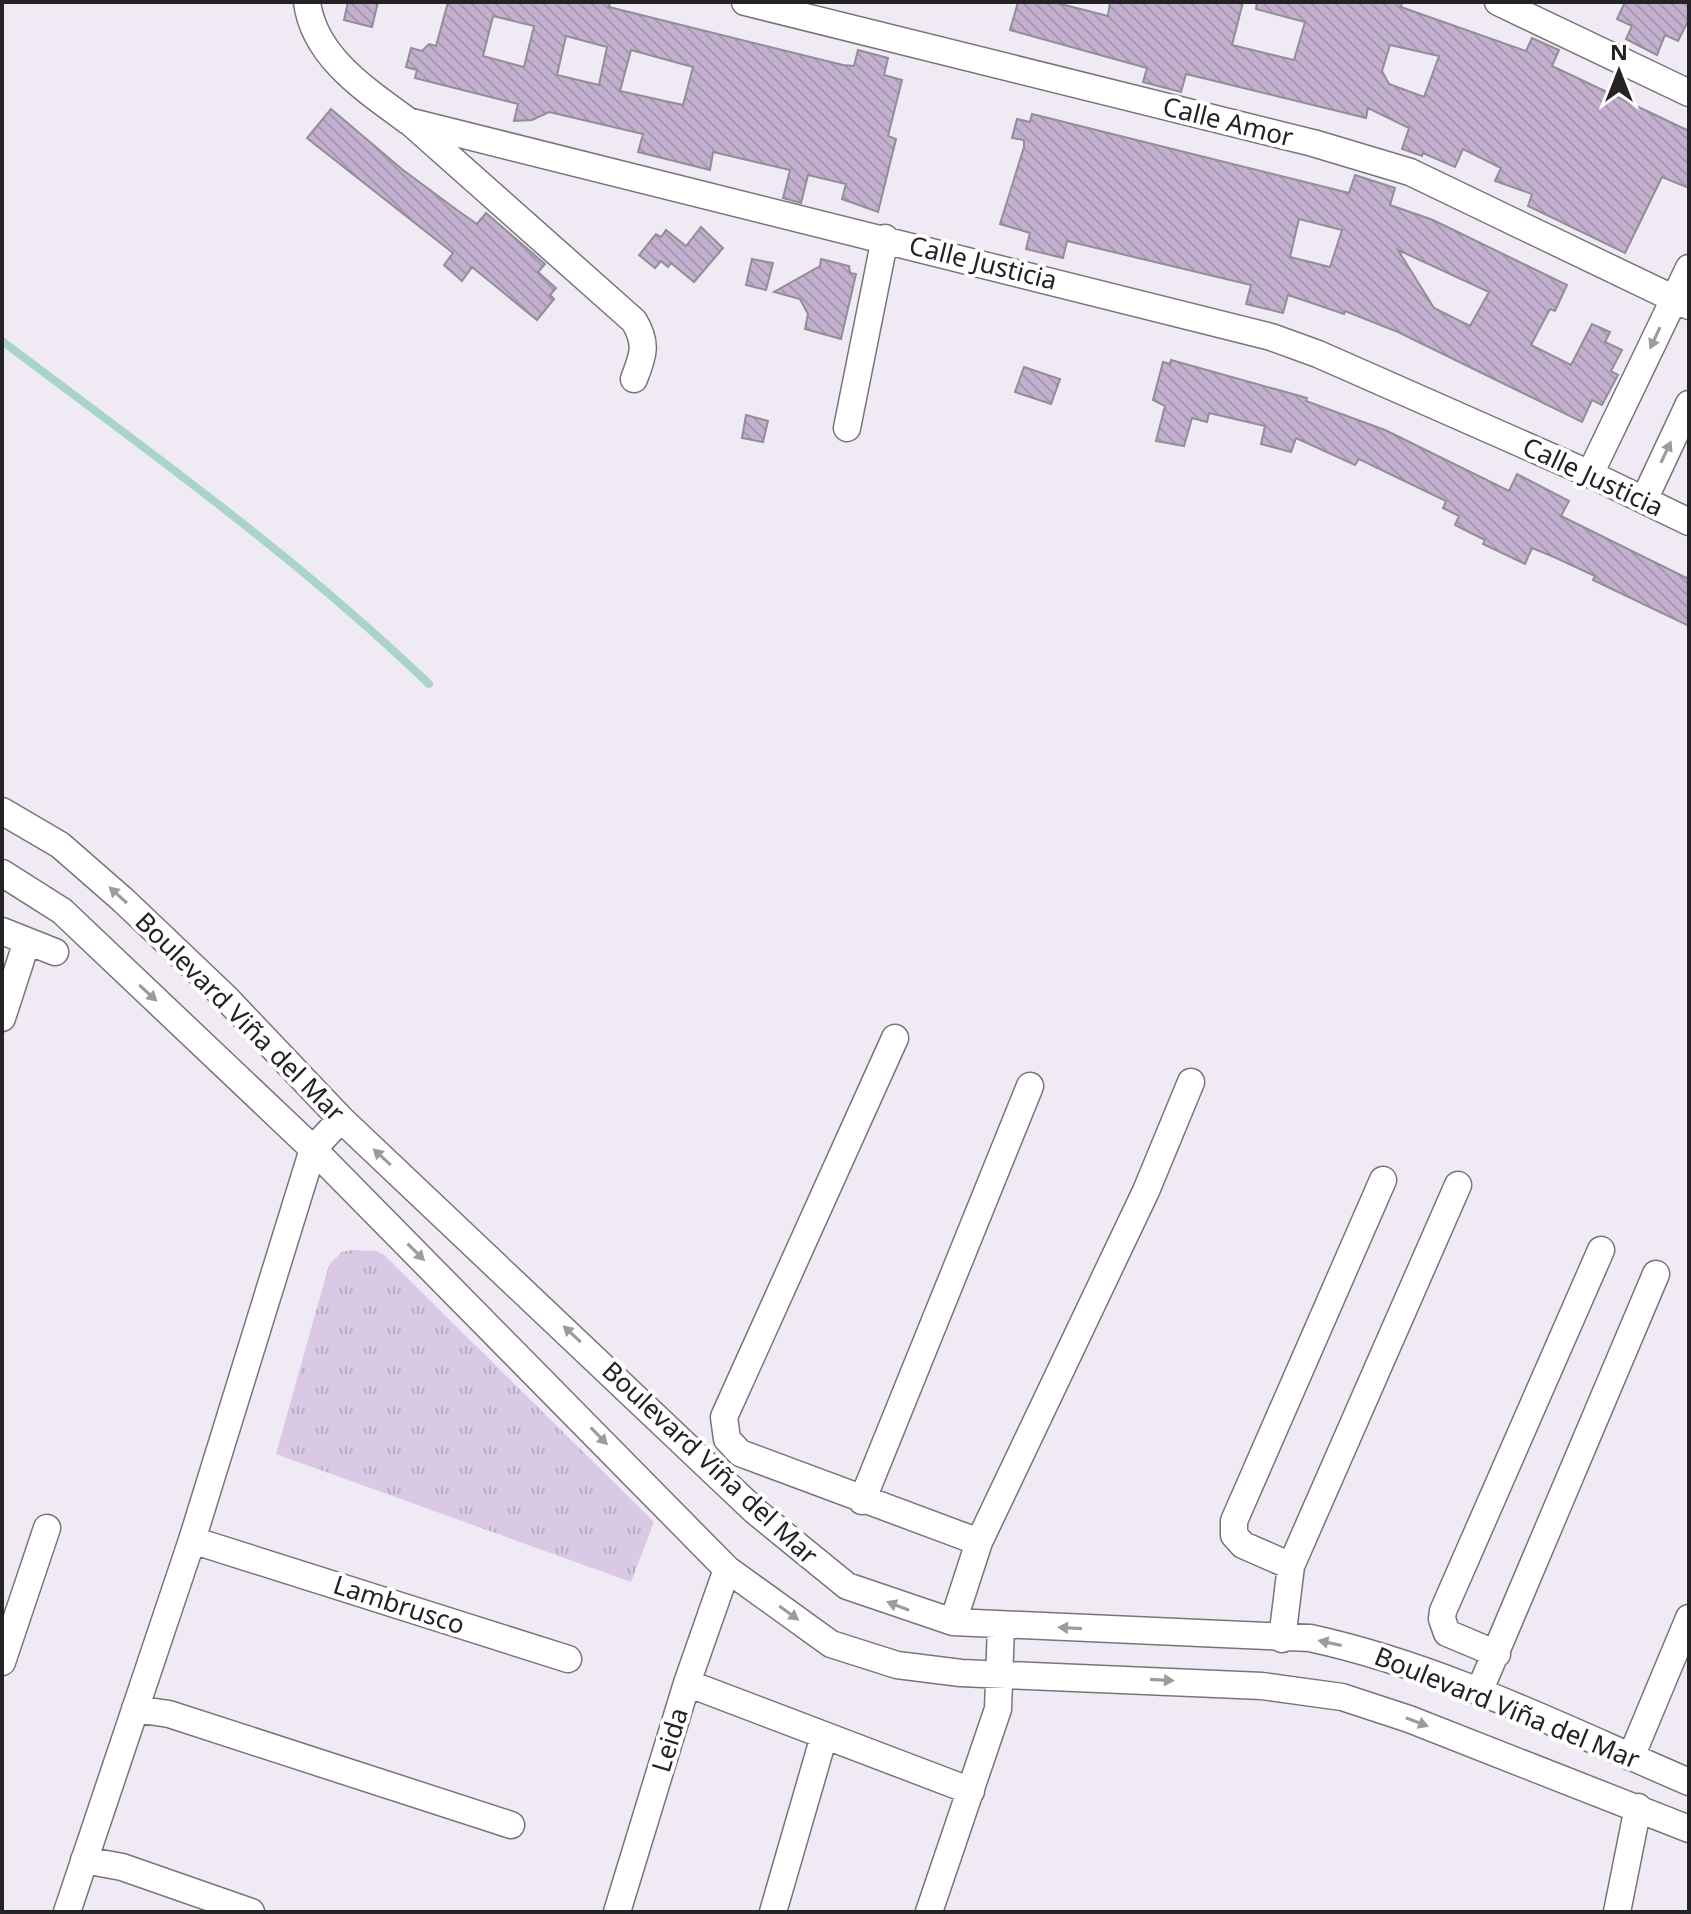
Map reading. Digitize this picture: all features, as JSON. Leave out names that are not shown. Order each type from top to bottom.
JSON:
[{"type":"street","name":"Calle Justicia","points":[[307,2],[310,24],[348,77],[408,121],[1271,337],[1318,354],[1590,474],[1689,522]]},
{"type":"street","name":"Calle Amor","points":[[745,2],[1313,143],[1410,172],[1682,302]]},
{"type":"street","points":[[1498,2],[1689,93]]},
{"type":"street","points":[[408,121],[634,321],[642,335],[645,351],[634,379]]},
{"type":"street","points":[[847,428],[885,238]]},
{"type":"street","points":[[1590,474],[1682,302],[1689,268]]},
{"type":"street","points":[[1644,500],[1689,404]]},
{"type":"street","name":"Boulevard Viña del Mar","points":[[2,811],[60,845],[123,900],[226,998],[341,1119],[767,1521],[847,1586],[953,1622],[1310,1638],[1357,1648],[1414,1665],[1689,1782]]},
{"type":"street","name":"Boulevard Viña del Mar","points":[[2,873],[62,911],[313,1149],[727,1569],[831,1644],[897,1665],[1000,1676],[1247,1685],[1342,1697],[1638,1807],[1689,1829]]},
{"type":"street","points":[[2,931],[55,952]]},
{"type":"street","points":[[2,1018],[27,941]]},
{"type":"street","points":[[895,1038],[724,1417],[727,1439],[740,1453],[862,1501],[979,1542]]},
{"type":"street","points":[[953,1622],[979,1542],[1146,1191],[1191,1082]]},
{"type":"street","points":[[862,1501],[1030,1086]]},
{"type":"street","points":[[67,1912],[192,1540],[313,1149],[341,1119]]},
{"type":"street","points":[[1291,1566],[1243,1545],[1234,1535],[1234,1521],[1383,1180]]},
{"type":"street","points":[[1282,1639],[1291,1566],[1458,1185]]},
{"type":"street","points":[[1497,1654],[1447,1633],[1442,1619],[1443,1611],[1601,1250]]},
{"type":"street","points":[[1479,1692],[1656,1274]]},
{"type":"street","points":[[2,1662],[47,1528]]},
{"type":"street","name":"Lambrusco","points":[[192,1540],[568,1659]]},
{"type":"street","name":"Leida","points":[[617,1912],[687,1683],[727,1569]]},
{"type":"street","points":[[1631,1757],[1689,1618]]},
{"type":"street","points":[[929,1912],[998,1709],[1001,1626]]},
{"type":"street","points":[[687,1683],[971,1791]]},
{"type":"street","points":[[135,1709],[169,1714],[511,1825]]},
{"type":"street","points":[[773,1912],[824,1736]]},
{"type":"street","points":[[1617,1912],[1638,1807]]},
{"type":"street","points":[[84,1860],[122,1867],[251,1912]]},
{"type":"green space","points":[[376,1251],[384,1255],[654,1522],[631,1582],[276,1454],[329,1265],[342,1252]]},
{"type":"building","points":[[348,2],[378,2],[372,27],[344,20]]},
{"type":"building","points":[[448,2],[610,2],[609,7],[843,65],[854,66],[858,50],[888,58],[884,75],[902,80],[888,136],[896,139],[878,212],[842,199],[846,184],[808,175],[801,203],[783,198],[790,170],[713,152],[710,170],[638,152],[643,134],[549,112],[532,120],[514,121],[518,104],[415,78],[417,70],[406,67],[411,48],[422,51],[429,44],[436,46]],"holes":[[[493,16],[534,26],[524,67],[483,56]],[[566,36],[607,47],[599,85],[557,75]],[[631,50],[693,67],[683,105],[620,91]]]},
{"type":"building","points":[[1018,2],[1053,2],[1108,16],[1110,2],[1243,2],[1232,45],[1294,60],[1305,22],[1256,9],[1257,2],[1402,2],[1401,7],[1526,51],[1532,38],[1559,50],[1552,66],[1689,131],[1689,188],[1662,177],[1625,253],[1528,206],[1532,194],[1495,181],[1501,168],[1463,149],[1455,167],[1423,153],[1422,156],[1402,149],[1409,128],[1368,108],[1366,118],[1186,74],[1181,92],[1143,82],[1147,68],[1010,30]],"holes":[[[1390,45],[1439,56],[1424,97],[1389,84],[1382,71]]]},
{"type":"building","points":[[1625,2],[1689,2],[1689,19],[1678,41],[1665,35],[1657,55],[1626,39],[1632,26],[1617,19]]},
{"type":"building","points":[[331,109],[403,170],[457,210],[477,224],[486,213],[545,264],[538,272],[556,288],[550,295],[554,299],[537,320],[472,267],[462,281],[444,265],[453,253],[307,138]]},
{"type":"building","points":[[1032,114],[1349,193],[1355,175],[1395,188],[1390,205],[1433,220],[1567,285],[1555,311],[1550,309],[1531,345],[1571,365],[1592,324],[1610,332],[1605,342],[1622,350],[1611,371],[1618,375],[1602,405],[1592,400],[1582,422],[1398,332],[1345,311],[1344,314],[1288,295],[1283,313],[1246,304],[1251,285],[1067,241],[1063,258],[1026,249],[1030,233],[1000,224],[1024,147],[1024,140],[1012,138],[1017,119],[1030,122]],"holes":[[[1299,219],[1342,230],[1330,267],[1290,257]],[[1398,250],[1489,292],[1470,326],[1434,308]]]},
{"type":"building","points":[[701,227],[723,248],[694,282],[671,263],[668,267],[661,261],[655,268],[639,255],[656,234],[661,237],[666,230],[686,246]]},
{"type":"building","points":[[752,259],[773,263],[766,290],[746,285]]},
{"type":"building","points":[[821,259],[849,266],[850,273],[856,274],[841,339],[805,329],[808,314],[800,299],[774,292],[820,266]]},
{"type":"building","points":[[1171,360],[1307,398],[1306,401],[1385,430],[1509,491],[1517,474],[1569,501],[1561,516],[1689,579],[1689,626],[1593,580],[1595,576],[1532,548],[1525,564],[1483,544],[1485,540],[1455,525],[1459,516],[1443,508],[1446,501],[1359,459],[1355,465],[1296,438],[1291,452],[1261,444],[1265,426],[1209,413],[1207,422],[1192,418],[1184,446],[1156,441],[1165,406],[1153,400],[1163,362],[1170,364]]},
{"type":"building","points":[[1024,367],[1060,379],[1051,404],[1015,392]]},
{"type":"building","points":[[746,415],[768,421],[763,442],[742,438]]},
{"type":"waterway","points":[[2,341],[274,549],[379,637],[429,684]]}]
